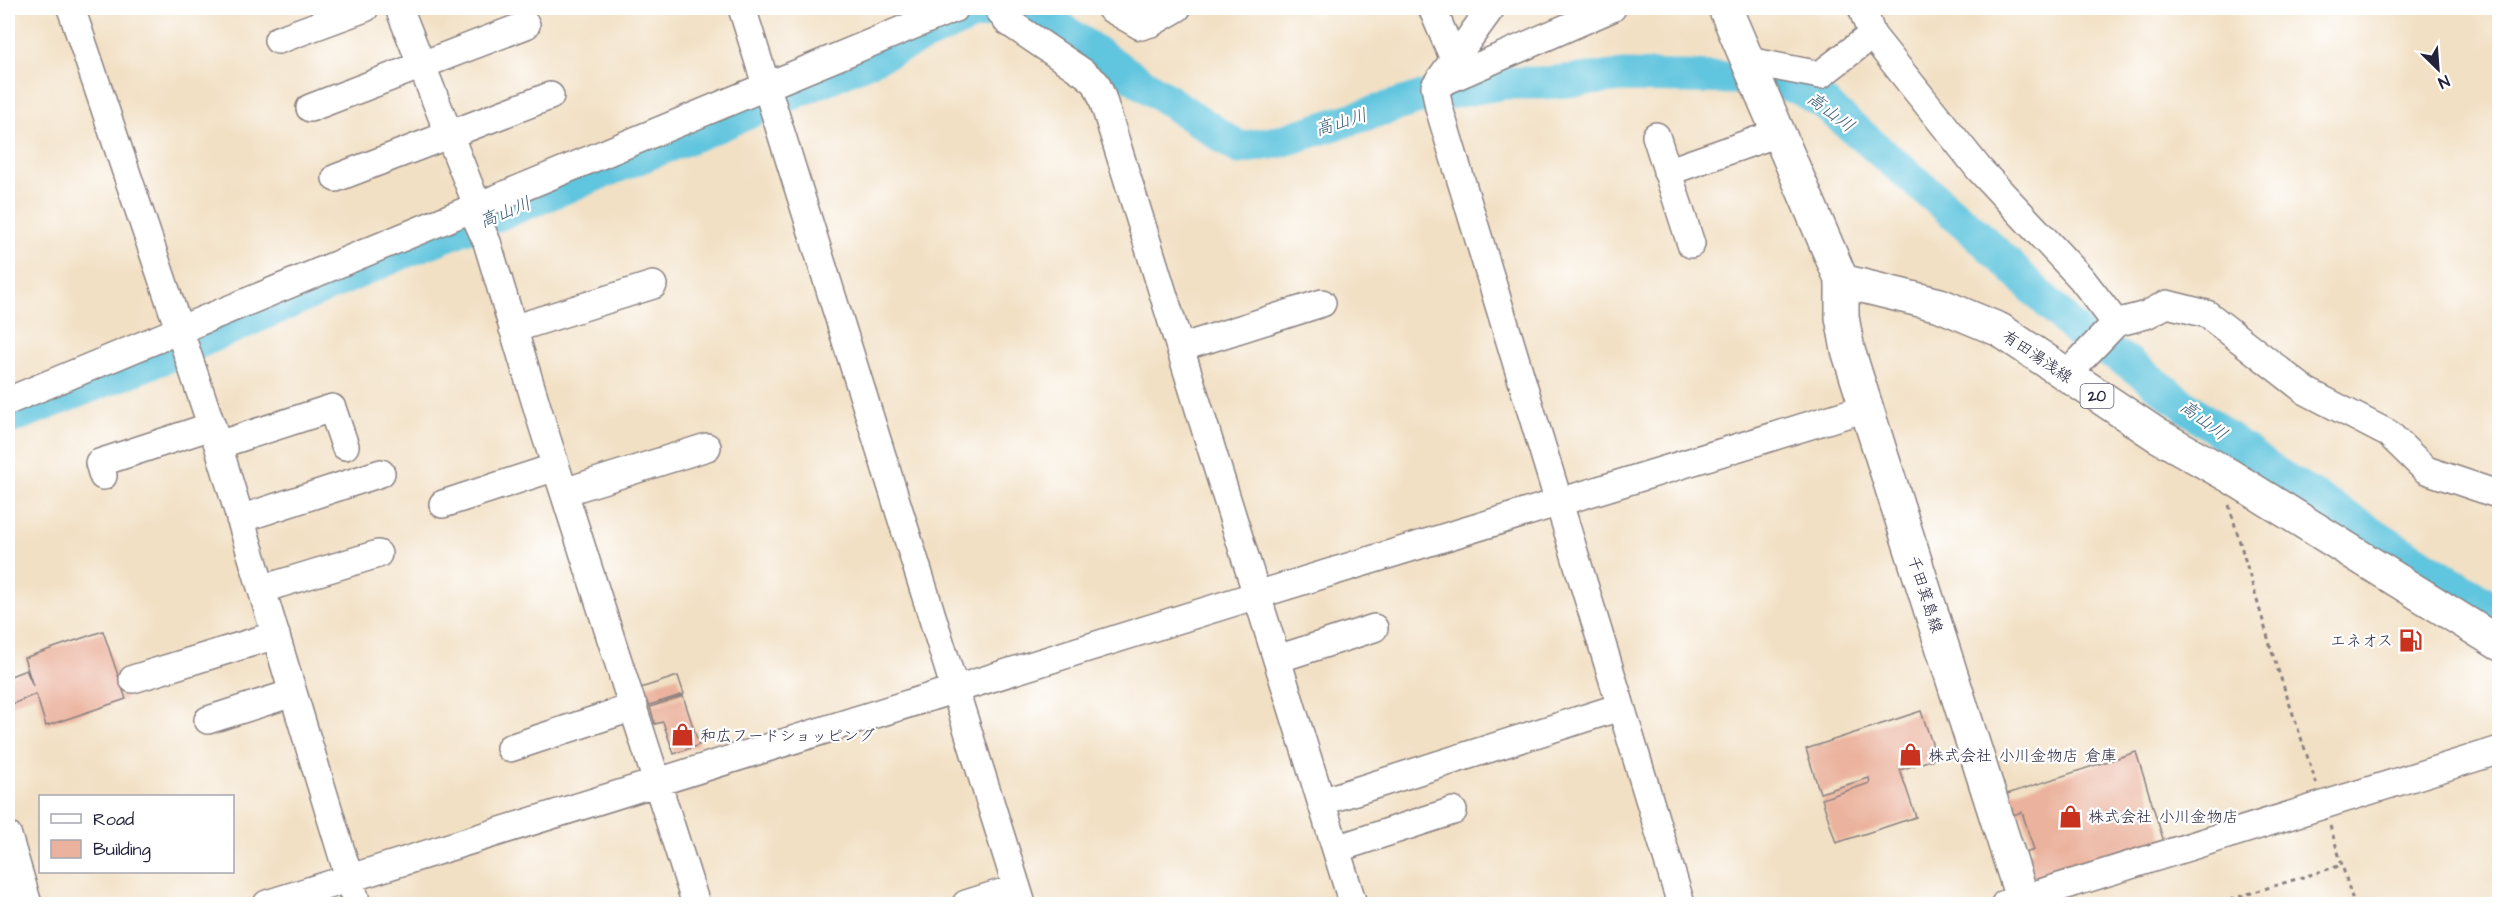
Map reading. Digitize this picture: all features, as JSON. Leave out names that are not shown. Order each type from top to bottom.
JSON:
[{"type":"main road","points":[[1725,8],[1842,281]]},
{"type":"main road","name":"有田湯浅線","points":[[1842,281],[1940,305],[1971,316],[2030,349],[2157,435],[2230,476],[2499,644]]},
{"type":"main road","name":"千田箕島線","points":[[1842,281],[1844,332],[2017,903]]},
{"type":"street","points":[[71,8],[215,436],[353,892]]},
{"type":"street","points":[[278,40],[366,8]]},
{"type":"street","points":[[399,8],[487,242],[696,904]]},
{"type":"street","points":[[742,8],[1019,896],[966,904]]},
{"type":"street","points":[[8,401],[955,8]]},
{"type":"street","points":[[1110,8],[1141,26],[1177,8]]},
{"type":"street","points":[[1432,8],[1457,67]]},
{"type":"street","points":[[1491,8],[1457,67],[1435,86],[1439,108],[1681,904]]},
{"type":"street","points":[[1457,67],[1612,8]]},
{"type":"street","points":[[1862,8],[1872,34],[1978,169],[2081,279],[2103,336]]},
{"type":"street","points":[[1014,14],[1096,83],[1353,904]]},
{"type":"street","points":[[310,108],[526,25]]},
{"type":"street","points":[[1754,75],[1820,75],[1872,34]]},
{"type":"street","points":[[336,178],[550,96]]},
{"type":"street","points":[[1667,171],[1778,133]]},
{"type":"street","points":[[1656,136],[1691,244]]},
{"type":"street","points":[[513,329],[653,285]]},
{"type":"street","points":[[1179,348],[1322,303]]},
{"type":"street","points":[[2066,375],[2103,336],[2167,304],[2206,314],[2306,391],[2389,434],[2426,470],[2499,495]]},
{"type":"street","points":[[103,476],[99,463],[332,408],[345,446]]},
{"type":"street","points":[[267,904],[353,892],[659,783],[1257,595],[1866,408]]},
{"type":"street","points":[[443,504],[707,447]]},
{"type":"street","points":[[240,519],[381,473]]},
{"type":"street","points":[[262,589],[378,554]]},
{"type":"street","points":[[1277,659],[1374,628]]},
{"type":"street","points":[[133,679],[276,634]]},
{"type":"street","points":[[208,720],[293,693]]},
{"type":"street","points":[[510,747],[634,707]]},
{"type":"street","points":[[1321,802],[1620,707]]},
{"type":"street","points":[[2017,903],[2499,750]]},
{"type":"street","points":[[1336,849],[1453,811]]},
{"type":"street","points":[[8,836],[28,904]]},
{"type":"path","points":[[2230,476],[2226,495],[2273,655],[2354,904]]},
{"type":"path","points":[[2222,902],[2342,865]]},
{"type":"building","points":[[103,631],[126,699],[46,726],[36,694],[8,706],[8,677],[26,670],[33,686],[24,658]]},
{"type":"building","points":[[678,676],[684,694],[637,709],[631,691]]},
{"type":"building","name":"和広フードショッピング","points":[[683,696],[699,745],[674,754],[663,722],[655,724],[650,707]]},
{"type":"building","points":[[1921,711],[1937,758],[1900,770],[1916,817],[1836,843],[1822,799],[1870,783],[1869,778],[1820,793],[1806,749]]},
{"type":"building","points":[[2136,752],[2165,845],[2030,888],[2019,855],[2034,850],[2022,812],[2013,815],[2001,796]]},
{"type":"waterway","name":"高山川","points":[[8,419],[163,358],[405,252],[723,124],[972,15],[1003,8]]},
{"type":"waterway","name":"高山川","points":[[1015,8],[1036,12],[1239,148],[1278,142],[1419,98],[1505,83],[1544,83],[1625,76],[1734,78],[1776,82],[1798,88],[1826,105],[1976,233],[2086,340],[2126,361],[2268,468],[2500,612]]},
{"type":"place","name":"エネオス","points":[[2411,640]]},
{"type":"place","name":"和広フードショッピング","points":[[682,735]]},
{"type":"place","name":"株式会社 小川金物店 倉庫","points":[[1910,755]]},
{"type":"place","name":"株式会社 小川金物店","points":[[2070,816]]}]
